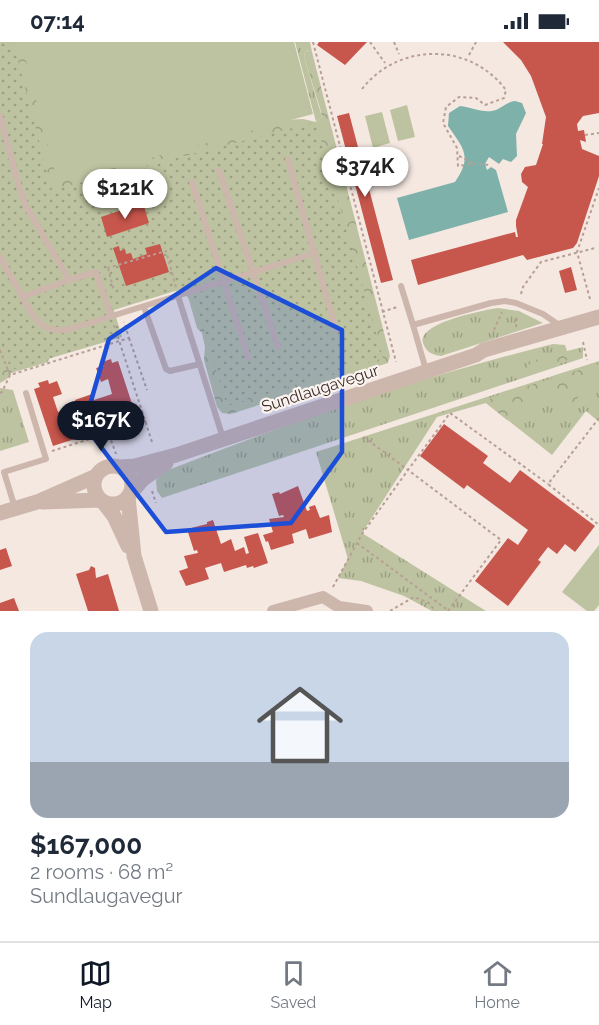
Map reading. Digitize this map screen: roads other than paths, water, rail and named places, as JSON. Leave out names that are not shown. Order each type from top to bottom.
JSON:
[{"type":"street","name":"Sundlaugavegur","points":[[0,513],[38,502],[96,476],[103,468],[118,461],[135,466],[176,455],[476,355],[484,350],[562,327],[594,311]]},
{"type":"street","name":"Sundlaugavegur","points":[[476,355],[488,356],[599,328]]},
{"type":"street","name":"Sundlaugavegur","points":[[38,502],[119,503],[150,472],[176,455]]},
{"type":"street","points":[[118,461],[132,482],[129,495],[134,556]]},
{"type":"street","points":[[96,476],[94,489],[114,516],[134,556],[151,611]]},
{"type":"street","points":[[273,611],[294,608],[324,597],[340,609],[367,611]]},
{"type":"lane","points":[[0,116],[26,206],[69,280]]},
{"type":"lane","points":[[288,160],[336,330]]},
{"type":"lane","points":[[219,170],[278,347]]},
{"type":"lane","points":[[192,182],[248,357]]},
{"type":"lane","points":[[0,257],[38,323],[51,329],[64,330],[315,253]]},
{"type":"lane","points":[[22,297],[96,272],[111,316]]},
{"type":"lane","points":[[401,286],[426,372]]},
{"type":"lane","points":[[178,296],[223,439]]},
{"type":"lane","points":[[413,325],[491,303],[507,301],[546,315],[562,327]]},
{"type":"lane","points":[[144,307],[166,369],[170,371],[200,364]]},
{"type":"lane","points":[[15,508],[4,472],[46,459],[26,393]]},
{"type":"water","points":[[515,101],[522,103],[526,113],[516,134],[517,156],[511,162],[503,159],[499,164],[489,157],[485,164],[487,170],[491,167],[496,170],[508,212],[409,240],[397,198],[455,182],[464,165],[462,147],[448,126],[449,113],[460,106],[491,111]]}]
